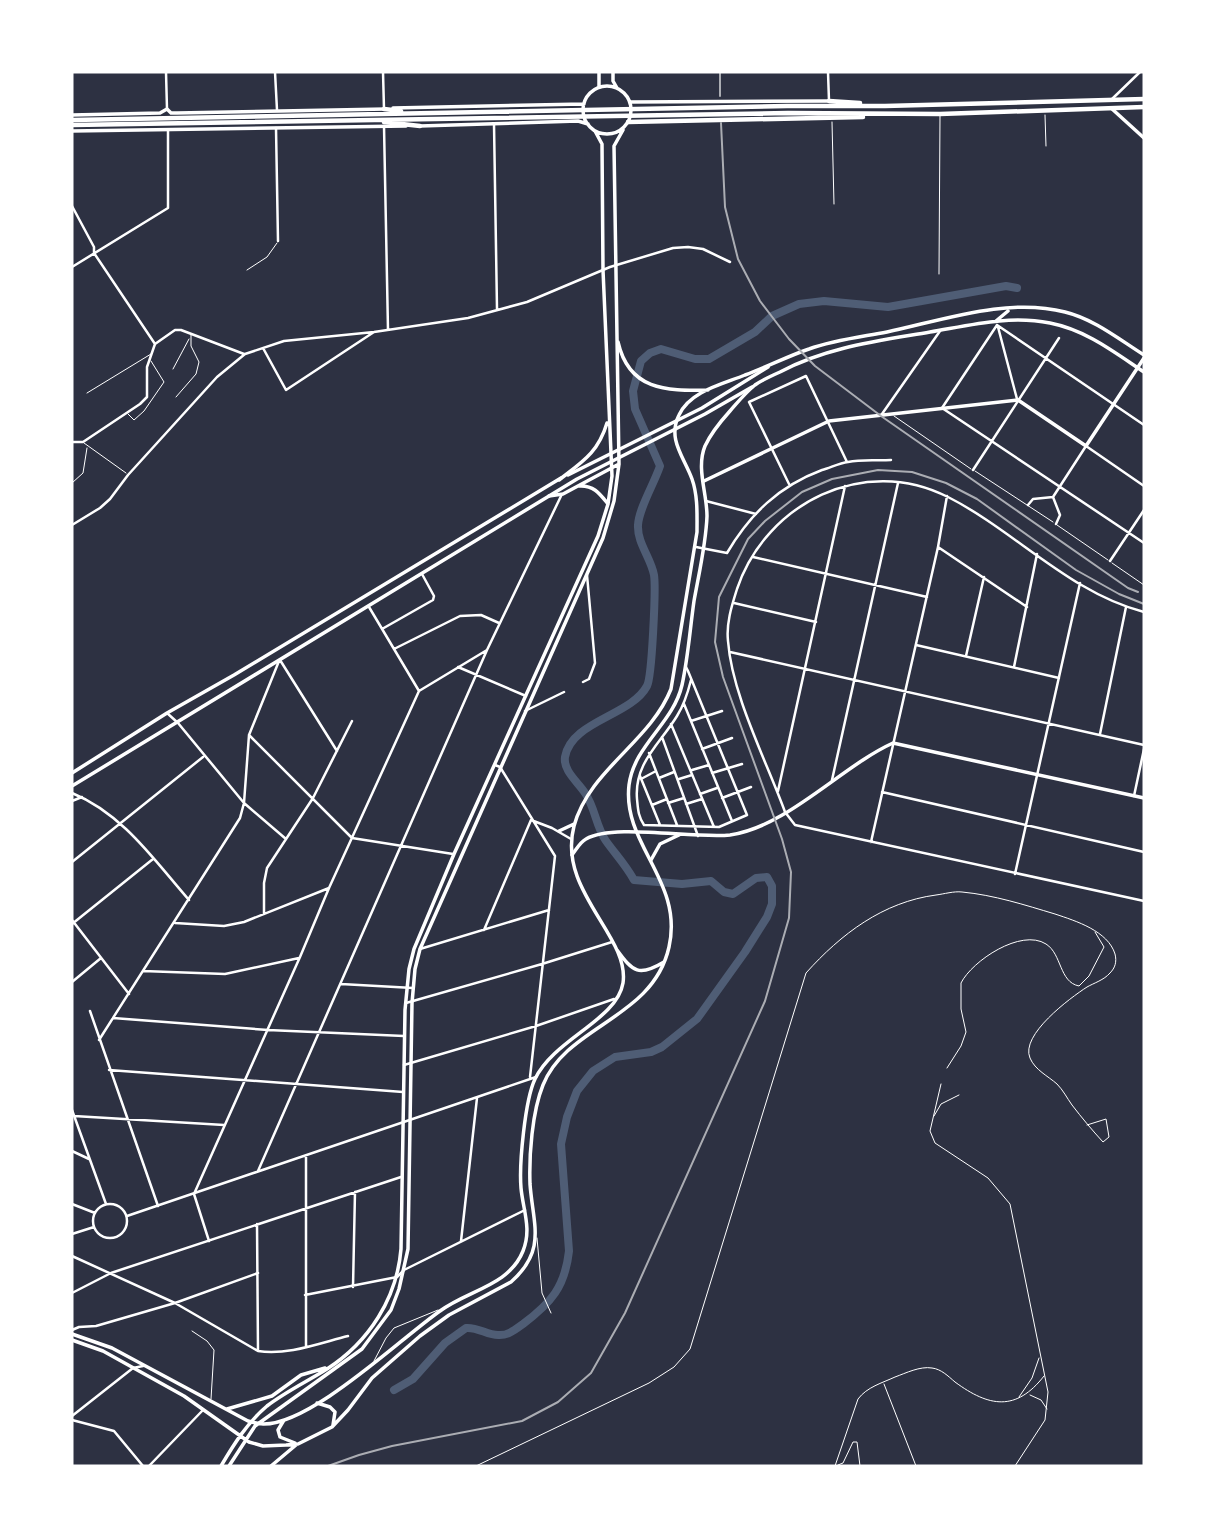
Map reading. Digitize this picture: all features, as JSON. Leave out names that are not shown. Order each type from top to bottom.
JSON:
[{"type":"highway","points":[[72,125],[365,120],[787,106],[1144,99]]},
{"type":"highway","points":[[829,101],[885,106]]},
{"type":"highway","points":[[72,118],[412,113],[940,114],[1144,107]]},
{"type":"highway","points":[[384,108],[412,113]]},
{"type":"highway","points":[[628,122],[832,119],[885,114]]},
{"type":"highway","points":[[365,120],[420,126]]},
{"type":"main road","points":[[229,1466],[255,1426],[362,1349],[391,1310],[408,1249],[412,1003],[420,949],[526,696],[598,536],[608,504],[611,468],[603,270],[602,144],[588,124],[583,111],[587,98],[600,84],[599,72]]},
{"type":"main road","points":[[221,1466],[248,1425],[269,1405],[331,1367],[358,1344],[374,1326],[386,1305],[397,1277],[401,1249],[404,1036],[407,987],[414,949],[454,854],[525,711],[610,522],[619,464],[614,146],[631,116],[630,102],[613,81],[613,72]]},
{"type":"main road","points":[[597,89],[617,88]]},
{"type":"main road","points":[[630,102],[829,101]]},
{"type":"main road","points":[[72,118],[160,113],[166,109],[177,113],[584,104]]},
{"type":"main road","points":[[1109,107],[1144,138]]},
{"type":"main road","points":[[72,131],[384,127],[578,121],[588,124]]},
{"type":"main road","points":[[595,131],[610,134],[623,130]]},
{"type":"main road","points":[[997,323],[1005,312],[1013,309]]},
{"type":"main road","points":[[664,962],[652,970],[642,972],[633,969],[613,943],[583,893],[572,855],[571,839],[574,824],[590,792],[664,708],[671,689],[695,547],[697,506],[692,479],[677,445],[674,431],[684,405],[710,389],[809,349],[978,313],[1013,309],[1065,312],[1095,324],[1144,357],[1086,446],[1018,400],[829,421],[704,481]]},
{"type":"main road","points":[[978,313],[997,323]]},
{"type":"main road","points":[[72,786],[577,479],[705,414],[756,384],[825,352],[940,331],[1020,320],[1067,327],[1095,339],[1144,372]]},
{"type":"main road","points":[[616,334],[625,364],[652,385],[683,391],[710,389]]},
{"type":"main road","points":[[72,774],[167,713],[237,674],[559,480],[702,408],[772,364]]},
{"type":"main road","points":[[271,1466],[298,1444],[332,1427],[372,1378],[420,1336],[449,1315],[518,1276],[528,1262],[537,1238],[530,1166],[536,1110],[545,1080],[557,1062],[576,1045],[646,993],[664,962],[672,916],[668,898],[630,813],[629,783],[643,748],[672,710],[681,685],[703,548],[706,500],[701,458],[709,438],[725,416],[756,384]]},
{"type":"main road","points":[[559,480],[593,452],[602,441],[608,421]]},
{"type":"main road","points":[[549,496],[563,494],[619,464]]},
{"type":"main road","points":[[578,486],[590,487],[608,504]]},
{"type":"main road","points":[[237,674],[246,682]]},
{"type":"main road","points":[[237,674],[240,686]]},
{"type":"main road","points":[[571,839],[584,840],[603,833],[698,836],[733,834],[770,822],[893,743],[1144,798]]},
{"type":"main road","points":[[559,831],[574,824]]},
{"type":"main road","points":[[651,860],[660,844],[681,835]]},
{"type":"main road","points":[[572,855],[584,840]]},
{"type":"main road","points":[[72,1332],[112,1348],[247,1420],[263,1424],[286,1419],[317,1403],[443,1308],[512,1271],[525,1248],[527,1237],[521,1179],[527,1108],[536,1077],[561,1046],[606,1013],[618,998],[623,977],[613,943]]},
{"type":"main road","points":[[72,1340],[103,1352],[184,1396],[249,1442],[263,1446],[298,1444]]},
{"type":"main road","points":[[225,1409],[272,1396],[301,1375],[331,1367]]},
{"type":"main road","points":[[317,1403],[330,1407],[335,1412],[332,1427]]},
{"type":"main road","points":[[286,1419],[278,1430],[280,1437],[298,1444]]},
{"type":"street","points":[[166,72],[166,109]]},
{"type":"street","points":[[275,72],[277,110]]},
{"type":"street","points":[[383,72],[384,108]]},
{"type":"street","points":[[828,72],[829,101]]},
{"type":"street","points":[[1111,100],[1140,72]]},
{"type":"street","points":[[494,124],[497,309]]},
{"type":"street","points":[[384,127],[388,330]]},
{"type":"street","points":[[276,128],[278,241]]},
{"type":"street","points":[[72,267],[168,208],[168,130]]},
{"type":"street","points":[[72,206],[94,247],[94,253],[155,344]]},
{"type":"street","points":[[72,525],[100,508],[217,377],[245,355],[284,341],[374,332],[468,318],[527,302],[652,252],[688,247],[703,249],[730,262]]},
{"type":"street","points":[[997,323],[1045,359],[1144,425]]},
{"type":"street","points":[[997,323],[1018,400]]},
{"type":"street","points":[[997,323],[942,408],[1144,544]]},
{"type":"street","points":[[72,442],[83,442],[147,397],[147,367],[155,344],[175,330],[245,355]]},
{"type":"street","points":[[881,415],[940,331]]},
{"type":"street","points":[[263,348],[286,390],[374,332]]},
{"type":"street","points":[[973,470],[1059,338]]},
{"type":"street","points":[[789,484],[749,402],[806,376],[846,462]]},
{"type":"street","points":[[1056,524],[1060,515],[1054,497],[1086,446],[1144,486]]},
{"type":"street","points":[[695,547],[727,553],[756,514],[789,484],[846,462],[891,460]]},
{"type":"street","points":[[1144,612],[1126,607],[1080,583],[947,496],[898,483],[872,483],[845,486],[813,498],[795,509],[765,537],[743,572],[733,602],[728,640],[743,703],[778,792],[783,813],[795,825],[1144,901]]},
{"type":"street","points":[[831,784],[898,483]]},
{"type":"street","points":[[778,792],[845,486]]},
{"type":"street","points":[[258,1171],[476,674],[563,494]]},
{"type":"street","points":[[556,495],[558,504]]},
{"type":"street","points":[[871,842],[938,547],[947,496]]},
{"type":"street","points":[[1028,505],[1033,499],[1054,497]]},
{"type":"street","points":[[706,500],[756,514]]},
{"type":"street","points":[[1110,561],[1144,510]]},
{"type":"street","points":[[938,547],[1027,607]]},
{"type":"street","points":[[1014,667],[1037,554]]},
{"type":"street","points":[[751,557],[927,597]]},
{"type":"street","points":[[382,629],[433,600],[434,596],[422,574]]},
{"type":"street","points":[[583,682],[592,675],[596,663],[587,575]]},
{"type":"street","points":[[966,656],[984,578]]},
{"type":"street","points":[[1015,874],[1080,583]]},
{"type":"street","points":[[733,602],[816,622]]},
{"type":"street","points":[[368,607],[419,691]]},
{"type":"street","points":[[1100,735],[1126,607]]},
{"type":"street","points":[[394,649],[460,616],[481,615],[499,623]]},
{"type":"street","points":[[916,645],[1060,678]]},
{"type":"street","points":[[209,1241],[194,1194],[419,691],[487,650]]},
{"type":"street","points":[[730,652],[1144,747],[1134,796]]},
{"type":"street","points":[[99,1040],[240,818],[244,803],[249,734],[280,660]]},
{"type":"street","points":[[280,660],[337,751]]},
{"type":"street","points":[[684,664],[691,680],[717,742],[747,815],[714,827],[645,825],[639,817],[636,793],[639,773],[649,753],[684,702],[691,680]]},
{"type":"street","points":[[457,666],[526,696]]},
{"type":"street","points":[[525,711],[564,692]]},
{"type":"street","points":[[684,702],[732,821]]},
{"type":"street","points":[[691,721],[722,711]]},
{"type":"street","points":[[167,713],[244,803],[286,839]]},
{"type":"street","points":[[264,914],[265,876],[313,799],[352,721]]},
{"type":"street","points":[[671,724],[714,827]]},
{"type":"street","points":[[249,734],[352,838],[454,854]]},
{"type":"street","points":[[662,737],[698,836]]},
{"type":"street","points":[[702,749],[732,738]]},
{"type":"street","points":[[649,753],[677,826]]},
{"type":"street","points":[[72,862],[204,756]]},
{"type":"street","points":[[712,773],[742,764]]},
{"type":"street","points":[[678,780],[709,765]]},
{"type":"street","points":[[497,766],[555,856],[530,1079]]},
{"type":"street","points":[[641,779],[656,771]]},
{"type":"street","points":[[659,778],[674,772]]},
{"type":"street","points":[[639,773],[660,825]]},
{"type":"street","points":[[722,798],[751,787]]},
{"type":"street","points":[[700,794],[718,788]]},
{"type":"street","points":[[882,792],[1144,852]]},
{"type":"street","points":[[72,793],[122,823],[189,900]]},
{"type":"street","points":[[72,801],[82,797]]},
{"type":"street","points":[[652,805],[684,798]]},
{"type":"street","points":[[686,804],[702,799]]},
{"type":"street","points":[[531,820],[571,839]]},
{"type":"street","points":[[484,930],[531,820]]},
{"type":"street","points":[[129,994],[72,922],[153,859]]},
{"type":"street","points":[[174,923],[224,926],[244,922],[329,888]]},
{"type":"street","points":[[420,949],[549,909]]},
{"type":"street","points":[[406,1003],[613,943]]},
{"type":"street","points":[[144,971],[225,974],[300,957]]},
{"type":"street","points":[[72,982],[101,958]]},
{"type":"street","points":[[341,984],[413,988]]},
{"type":"street","points":[[403,1065],[536,1026],[618,998]]},
{"type":"street","points":[[90,1011],[158,1206]]},
{"type":"street","points":[[113,1018],[268,1030],[404,1036]]},
{"type":"street","points":[[109,1070],[403,1092]]},
{"type":"street","points":[[127,1216],[536,1077]]},
{"type":"street","points":[[461,1241],[477,1098]]},
{"type":"street","points":[[72,1110],[106,1204]]},
{"type":"street","points":[[74,1116],[225,1125]]},
{"type":"street","points":[[72,1151],[89,1159]]},
{"type":"street","points":[[306,1156],[306,1346]]},
{"type":"street","points":[[72,1293],[111,1273],[401,1177]]},
{"type":"street","points":[[353,1286],[355,1191]]},
{"type":"street","points":[[72,1204],[95,1213]]},
{"type":"street","points":[[106,1204],[120,1207],[127,1216],[124,1233],[114,1238],[103,1237],[94,1227],[95,1213],[106,1204]]},
{"type":"street","points":[[305,1295],[397,1277],[404,1270],[525,1210]]},
{"type":"street","points":[[257,1224],[258,1351]]},
{"type":"street","points":[[72,1234],[94,1227]]},
{"type":"street","points":[[72,1256],[175,1303],[258,1351],[267,1353],[348,1336]]},
{"type":"street","points":[[72,1332],[79,1327],[96,1326],[175,1303],[258,1273]]},
{"type":"street","points":[[72,1418],[133,1368],[145,1366]]},
{"type":"street","points":[[149,1466],[203,1410]]},
{"type":"street","points":[[72,1418],[114,1431],[143,1466]]},
{"type":"lane","points":[[1045,109],[1046,146]]},
{"type":"lane","points":[[939,274],[940,114]]},
{"type":"lane","points":[[832,119],[834,204]]},
{"type":"lane","points":[[247,270],[267,257],[278,241]]},
{"type":"lane","points":[[173,369],[191,335]]},
{"type":"lane","points":[[176,397],[196,374],[200,362],[191,346],[191,335]]},
{"type":"lane","points":[[87,393],[153,353]]},
{"type":"lane","points":[[127,413],[131,419],[139,416],[164,382],[150,359]]},
{"type":"lane","points":[[884,411],[1144,585]]},
{"type":"lane","points":[[83,442],[128,475]]},
{"type":"lane","points":[[72,483],[83,473],[88,446]]},
{"type":"lane","points":[[476,1466],[649,1383],[674,1367],[690,1349],[806,973],[848,933],[892,906],[922,897],[959,892],[1034,907],[1073,920],[1094,930],[1108,941],[1115,954],[1116,963],[1112,971],[1086,988],[1041,1025],[1030,1042],[1029,1050],[1030,1059],[1058,1085],[1087,1125],[1103,1142],[1109,1137],[1105,1119],[1087,1125]]},
{"type":"lane","points":[[947,1068],[961,1046],[966,1032],[961,1009],[961,982],[974,967],[1010,944],[1019,940],[1031,940],[1045,944],[1059,961],[1064,976],[1073,985],[1079,986],[1089,976],[1104,947],[1094,930]]},
{"type":"lane","points":[[941,1084],[930,1131],[935,1143],[988,1178],[1010,1204],[1048,1392],[1048,1410],[1042,1428],[1016,1466]]},
{"type":"lane","points":[[933,1118],[941,1104],[958,1095]]},
{"type":"lane","points":[[537,1238],[542,1293],[551,1313]]},
{"type":"lane","points":[[373,1363],[394,1328],[443,1308]]},
{"type":"lane","points":[[192,1331],[207,1341],[214,1350],[211,1401]]},
{"type":"lane","points":[[1018,1399],[1032,1378],[1039,1356]]},
{"type":"lane","points":[[835,1466],[858,1399],[863,1392],[884,1382],[909,1372],[930,1368],[945,1373],[986,1401],[999,1403],[1028,1395],[1044,1376]]},
{"type":"lane","points":[[884,1382],[916,1466]]},
{"type":"lane","points":[[1028,1395],[1041,1400],[1048,1410]]},
{"type":"lane","points":[[835,1466],[843,1463],[853,1442],[857,1441],[860,1466]]},
{"type":"waterway","points":[[394,1390],[413,1379],[445,1343],[466,1328],[494,1335],[512,1332],[549,1301],[564,1275],[569,1251],[561,1144],[577,1091],[593,1071],[615,1057],[651,1052],[662,1047],[697,1019],[745,952],[772,904],[772,886],[767,877],[756,878],[733,894],[724,892],[711,881],[682,884],[634,880],[606,841],[588,799],[565,762],[570,745],[578,735],[628,705],[639,696],[649,679],[654,575],[638,532],[638,525],[660,466],[635,409],[633,391],[641,361],[650,353],[661,349],[695,359],[709,359],[755,332],[772,316],[799,304],[824,301],[888,307],[1006,286],[1017,288]]},
{"type":"railway","points":[[720,72],[720,96]]},
{"type":"railway","points":[[721,123],[725,207],[738,259],[760,301],[789,339],[815,366],[881,416],[1128,588],[1138,592]]},
{"type":"railway","points":[[328,1466],[392,1446],[522,1421],[558,1402],[591,1373],[625,1313],[765,1001],[789,918],[791,872],[782,839],[723,677],[715,642],[719,597],[748,539],[765,521],[802,492],[832,479],[878,470],[912,472],[946,483],[977,499],[1076,570],[1119,594],[1144,604]]}]
